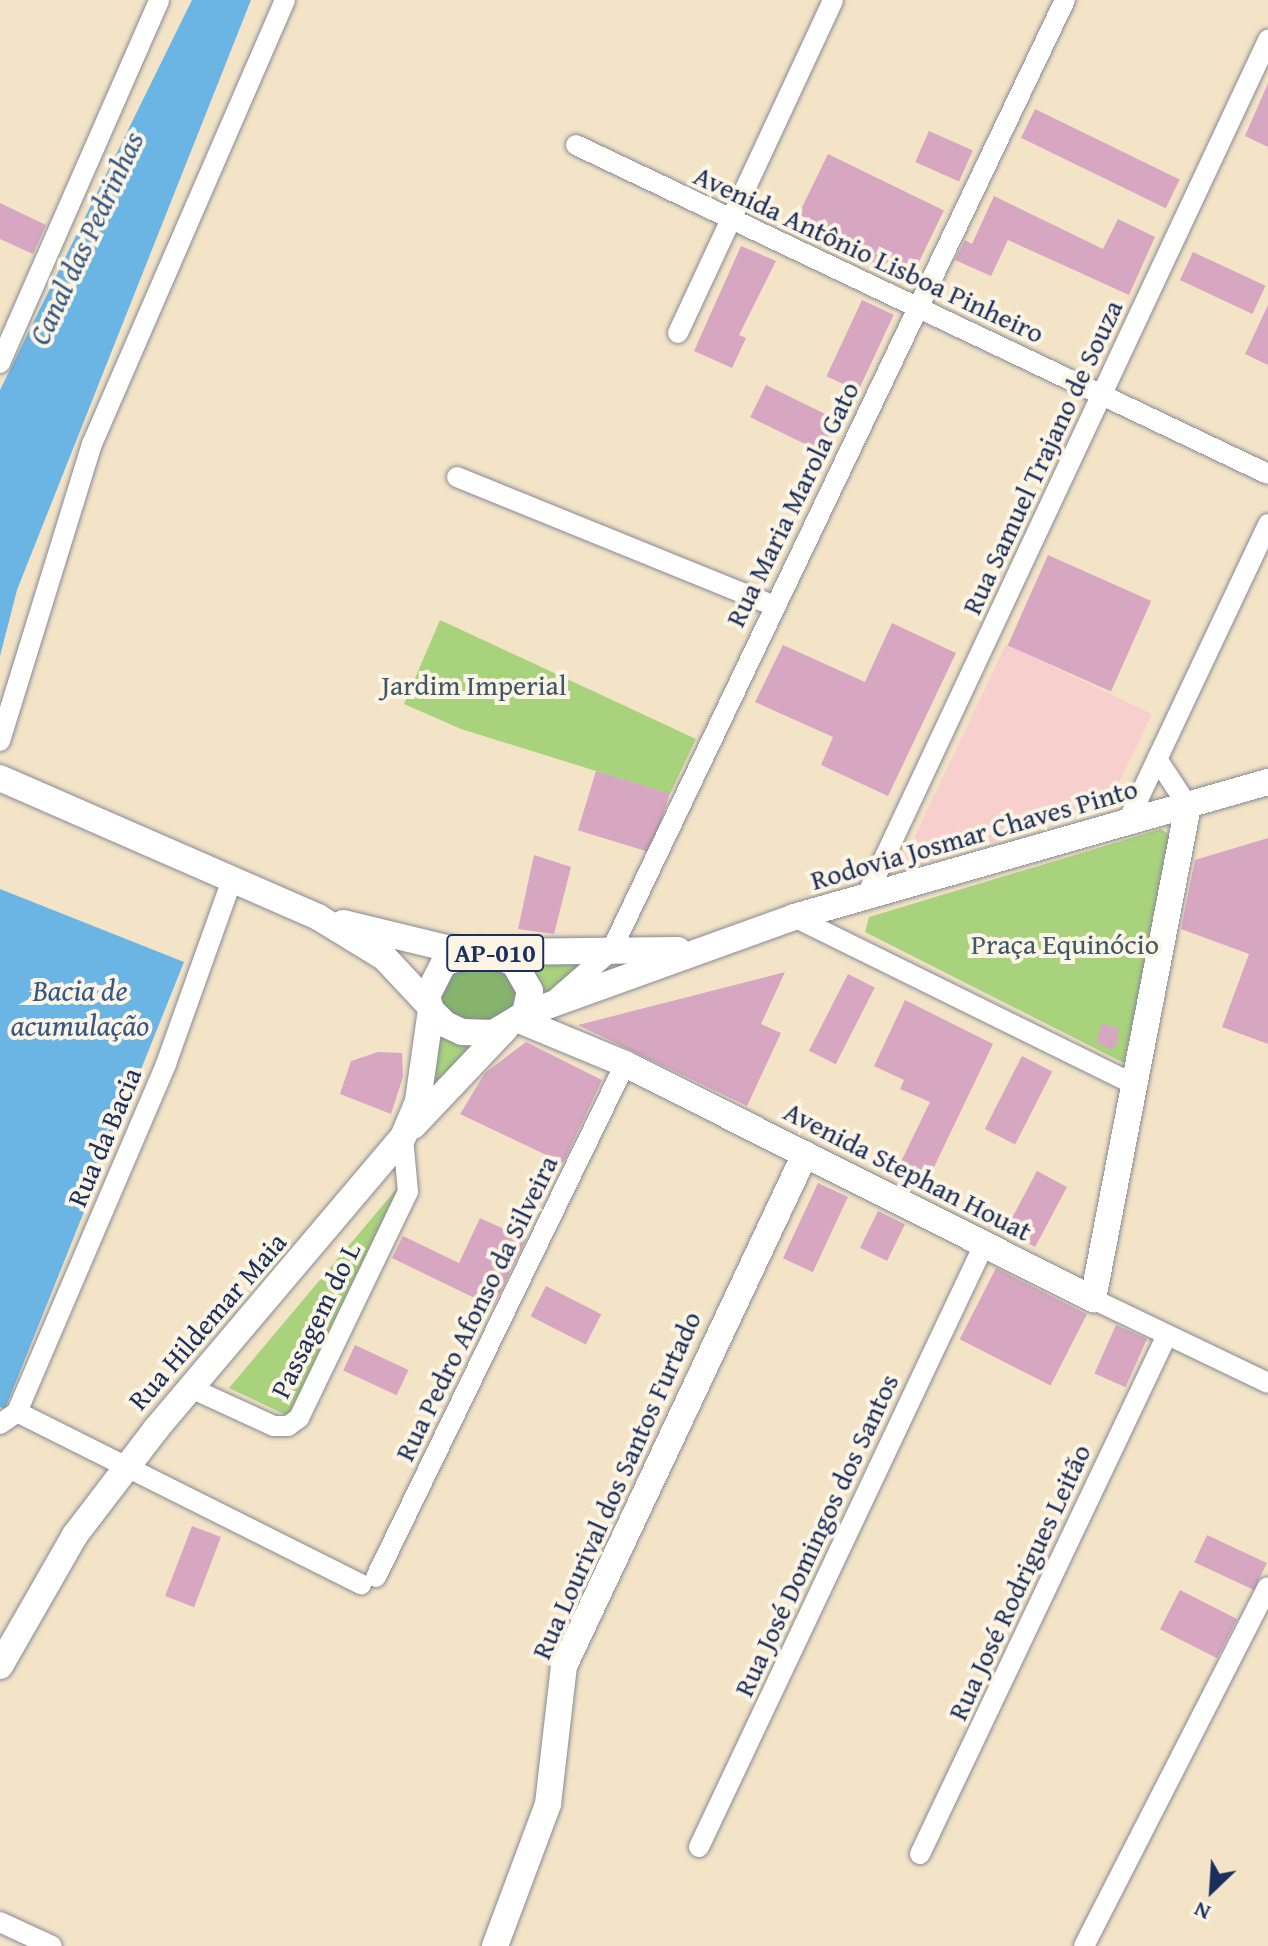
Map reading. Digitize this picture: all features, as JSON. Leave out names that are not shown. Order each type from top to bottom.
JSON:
[{"type":"main road","name":"AP-010","points":[[0,778],[318,917],[385,958],[430,1007],[462,1032],[523,1018],[530,991],[522,972],[495,952],[467,953],[318,917]]},
{"type":"main road","name":"Rodovia Josmar Chaves Pinto","points":[[523,1018],[698,949],[794,917],[1126,825],[1268,782]]},
{"type":"main road","points":[[1093,1299],[1188,806]]},
{"type":"main road","name":"Rodovia Josmar Chaves Pinto","points":[[495,952],[698,949]]},
{"type":"main road","name":"AP-010","points":[[430,1007],[427,988],[438,970],[467,953]]},
{"type":"main road","name":"Rua Hildemar Maia","points":[[0,1666],[75,1535],[126,1469],[403,1137],[418,1101],[430,1007]]},
{"type":"main road","points":[[403,1137],[523,1018]]},
{"type":"main road","name":"Avenida Stephan Houat","points":[[523,1018],[625,1064],[983,1247],[1093,1299]]},
{"type":"main road","name":"Rua Lourival dos Santos Furtado","points":[[495,1946],[548,1804],[564,1666],[805,1154]]},
{"type":"street","points":[[0,363],[159,0]]},
{"type":"street","points":[[0,741],[92,444],[285,0]]},
{"type":"street","points":[[678,333],[833,0]]},
{"type":"street","name":"Rua Maria Marola Gato","points":[[523,1018],[611,951],[1065,0]]},
{"type":"street","name":"Rua Samuel Trajano de Souza","points":[[866,897],[1268,40]]},
{"type":"street","name":"Avenida Antônio Lisboa Pinheiro","points":[[576,145],[1268,474]]},
{"type":"street","points":[[457,477],[774,606]]},
{"type":"street","points":[[1126,825],[1268,524]]},
{"type":"street","points":[[1157,759],[1188,806]]},
{"type":"street","name":"Rua da Bacia","points":[[8,1418],[166,1064],[232,880]]},
{"type":"street","points":[[794,917],[1135,1085]]},
{"type":"street","name":"Rua Pedro Afonso da Silveira","points":[[126,1469],[368,1580],[625,1064]]},
{"type":"street","name":"Passagem do L","points":[[193,1389],[274,1426],[288,1426],[299,1418],[408,1192],[403,1137]]},
{"type":"street","name":"Rua José Domingos dos Santos","points":[[699,1847],[983,1247]]},
{"type":"street","name":"Avenida Stephan Houat","points":[[1093,1299],[1268,1383]]},
{"type":"street","name":"Rua José Rodrigues Leitão","points":[[920,1854],[1167,1335]]},
{"type":"street","points":[[8,1418],[126,1469]]},
{"type":"street","points":[[1084,1946],[1268,1587]]},
{"type":"street","points":[[0,1922],[52,1946]]},
{"type":"shaded area","points":[[1006,644],[1152,714],[1109,804],[898,872]]},
{"type":"green space","name":"Jardim Imperial","points":[[440,620],[696,739],[670,794],[461,729],[404,704]]},
{"type":"green space","name":"Praça Equinócio","points":[[1161,829],[1173,837],[1124,1063],[865,932],[869,917]]},
{"type":"green space","points":[[536,958],[596,959],[544,1002],[529,968]]},
{"type":"green space","points":[[472,968],[503,972],[517,986],[512,1008],[486,1021],[461,1018],[444,1009],[439,999],[450,974]]},
{"type":"green space","points":[[438,1031],[482,1043],[433,1097]]},
{"type":"green space","points":[[404,1180],[288,1416],[229,1388]]},
{"type":"water","name":"Canal das Pedrinhas","points":[[192,0],[251,0],[17,590],[0,656],[0,390]]},
{"type":"water","name":"Bacia de acumulação","points":[[0,889],[184,962],[5,1409],[0,1407]]},
{"type":"building","points":[[1268,83],[1268,147],[1245,136]]},
{"type":"building","points":[[1035,109],[1180,180],[1166,208],[1021,138]]},
{"type":"building","points":[[929,131],[973,151],[959,182],[915,162]]},
{"type":"building","points":[[828,154],[944,211],[909,282],[793,226]]},
{"type":"building","points":[[994,196],[1103,249],[1118,219],[1155,237],[1129,295],[1008,240],[991,276],[955,260],[965,240],[972,244]]},
{"type":"building","points":[[0,203],[46,225],[33,254],[0,239]]},
{"type":"building","points":[[741,246],[776,261],[739,335],[746,338],[732,368],[694,351]]},
{"type":"building","points":[[1193,252],[1266,286],[1252,314],[1180,280]]},
{"type":"building","points":[[862,300],[894,315],[858,391],[827,376]]},
{"type":"building","points":[[1268,305],[1268,365],[1245,354]]},
{"type":"building","points":[[766,385],[841,421],[825,454],[750,417]]},
{"type":"building","points":[[1048,555],[1151,601],[1111,691],[1008,645]]},
{"type":"building","points":[[892,623],[956,653],[888,796],[821,765],[833,737],[755,702],[783,645],[865,682]]},
{"type":"building","points":[[596,771],[670,794],[652,853],[578,830]]},
{"type":"building","points":[[1268,838],[1268,1044],[1222,1027],[1249,954],[1181,929],[1195,860]]},
{"type":"building","points":[[534,855],[571,867],[554,934],[518,929]]},
{"type":"building","points":[[785,972],[761,1024],[781,1033],[747,1106],[578,1025]]},
{"type":"building","points":[[848,974],[875,988],[836,1064],[809,1051]]},
{"type":"building","points":[[905,1000],[993,1044],[923,1190],[894,1176],[930,1102],[900,1089],[904,1080],[874,1066]]},
{"type":"building","points":[[1102,1024],[1119,1028],[1117,1045],[1110,1049],[1096,1042]]},
{"type":"building","points":[[526,1042],[602,1080],[563,1163],[460,1114],[485,1073]]},
{"type":"building","points":[[378,1052],[402,1053],[403,1077],[391,1114],[340,1094],[351,1061]]},
{"type":"building","points":[[1022,1056],[1052,1071],[1015,1144],[985,1129]]},
{"type":"building","points":[[1037,1171],[1067,1187],[1035,1247],[1005,1231]]},
{"type":"building","points":[[818,1183],[848,1197],[813,1272],[783,1258]]},
{"type":"building","points":[[878,1211],[905,1224],[887,1261],[860,1248]]},
{"type":"building","points":[[480,1218],[526,1239],[493,1307],[392,1258],[403,1236],[459,1263]]},
{"type":"building","points":[[996,1268],[1087,1314],[1051,1386],[960,1339]]},
{"type":"building","points":[[546,1286],[601,1314],[586,1344],[531,1316]]},
{"type":"building","points":[[1116,1325],[1147,1339],[1126,1387],[1094,1373]]},
{"type":"building","points":[[355,1345],[408,1370],[397,1395],[343,1370]]},
{"type":"building","points":[[192,1526],[221,1537],[194,1607],[165,1596]]},
{"type":"building","points":[[1207,1535],[1267,1563],[1254,1590],[1194,1562]]},
{"type":"building","points":[[1180,1590],[1237,1619],[1217,1658],[1160,1629]]}]
